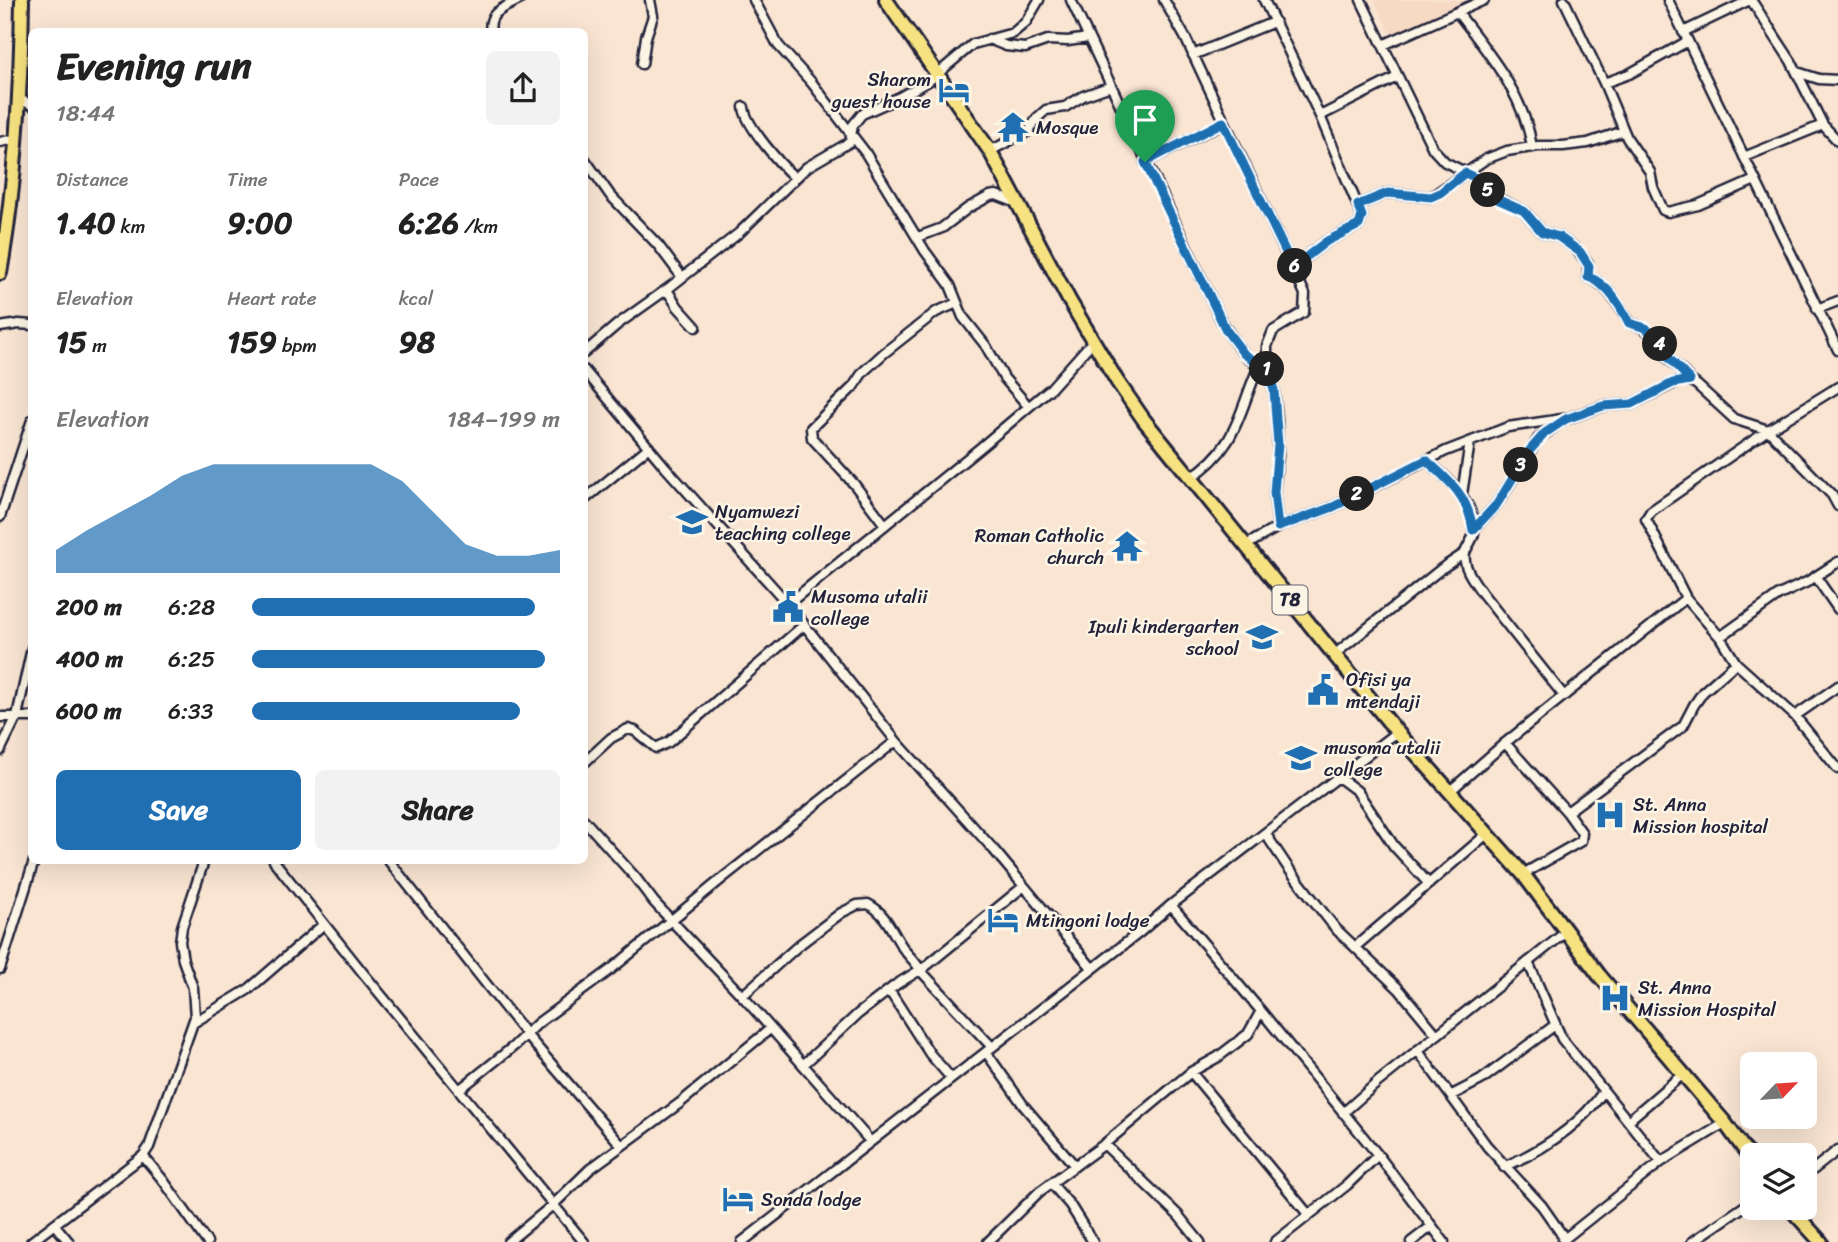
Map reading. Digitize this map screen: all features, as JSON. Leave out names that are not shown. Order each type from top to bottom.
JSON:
[{"type":"highway","points":[[0,273],[8,222],[15,139],[25,102],[22,0]]},
{"type":"highway","name":"T8","points":[[886,0],[990,151],[1093,341],[1144,420],[1397,732],[1523,874],[1599,975],[1740,1144]]},
{"type":"highway","points":[[1801,1220],[1821,1242]]},
{"type":"street","points":[[491,28],[490,22],[495,13],[519,0]]},
{"type":"street","points":[[642,64],[646,37],[653,16],[650,0]]},
{"type":"street","points":[[754,0],[778,44],[865,152],[925,251],[948,282],[963,317],[1028,406]]},
{"type":"street","points":[[588,350],[740,233],[807,167],[852,141],[853,125],[862,114],[900,97],[938,75],[973,44],[1013,33],[1026,22],[1040,0]]},
{"type":"street","points":[[1071,0],[1226,330],[1240,350],[1263,367],[1274,390],[1278,444],[1274,492],[1278,527]]},
{"type":"street","points":[[1164,0],[1193,55],[1305,294],[1302,314],[1276,328],[1269,335],[1263,367],[1232,436],[1214,460],[1190,478]]},
{"type":"street","points":[[1264,0],[1320,116],[1362,216],[1359,225],[1327,241],[1293,267]]},
{"type":"street","points":[[1361,0],[1433,149],[1442,160],[1476,178],[1499,200],[1524,211],[1542,232],[1559,237],[1580,252],[1589,266],[1588,277],[1597,281],[1618,303],[1629,323],[1646,328],[1690,380],[1734,419],[1768,430],[1832,495],[1838,506]]},
{"type":"street","points":[[1383,45],[1484,0]]},
{"type":"street","points":[[1564,0],[1632,148],[1650,172],[1661,206],[1668,212],[1704,203],[1755,180]]},
{"type":"street","points":[[1668,0],[1838,350]]},
{"type":"street","points":[[1604,83],[1635,71],[1686,37],[1751,0],[1797,72],[1823,125],[1838,141]]},
{"type":"street","points":[[1458,13],[1508,82],[1529,123],[1532,147]]},
{"type":"street","points":[[1193,55],[1274,22]]},
{"type":"street","points":[[988,39],[1006,46],[1025,48],[1048,40],[1088,38]]},
{"type":"street","points":[[1797,72],[1819,79],[1838,80]]},
{"type":"street","points":[[1320,116],[1397,77]]},
{"type":"street","points":[[990,151],[1029,131],[1046,110],[1065,107],[1083,96],[1111,86]]},
{"type":"street","points":[[744,107],[749,125],[795,178]]},
{"type":"street","points":[[1145,162],[1223,122]]},
{"type":"street","points":[[1744,157],[1823,125]]},
{"type":"street","points":[[1358,205],[1388,193],[1431,197],[1486,159],[1507,151],[1588,143],[1624,131]]},
{"type":"street","points":[[0,142],[15,139]]},
{"type":"street","points":[[588,164],[610,195],[658,246],[682,277]]},
{"type":"street","points":[[918,237],[942,228],[968,208],[990,196],[996,195],[1020,204]]},
{"type":"street","points":[[667,290],[696,327]]},
{"type":"street","points":[[1817,309],[1838,301]]},
{"type":"street","points":[[885,525],[854,484],[813,438],[810,430],[853,387],[863,372],[936,312],[957,303]]},
{"type":"street","points":[[0,327],[28,325]]},
{"type":"street","points":[[788,604],[1051,388],[1093,341]]},
{"type":"street","points":[[588,375],[788,604],[896,741],[1024,886],[1092,968]]},
{"type":"street","points":[[1246,545],[1278,527],[1333,507],[1426,460],[1470,442],[1520,424],[1566,419],[1603,406],[1632,404],[1673,383],[1690,380]]},
{"type":"street","points":[[1838,387],[1768,430],[1647,515],[1646,524],[1686,598],[1720,637],[1737,663],[1795,716],[1838,769]]},
{"type":"street","points":[[1473,530],[1497,504],[1538,439],[1566,419]]},
{"type":"street","points":[[0,517],[28,432]]},
{"type":"street","points":[[1462,495],[1470,442]]},
{"type":"street","points":[[588,497],[649,447]]},
{"type":"street","points":[[1335,654],[1465,553],[1474,534],[1462,495],[1426,460]]},
{"type":"street","points":[[1465,553],[1471,575],[1482,593],[1564,696]]},
{"type":"street","points":[[1720,637],[1779,595],[1816,577],[1838,562]]},
{"type":"street","points":[[1816,577],[1838,609]]},
{"type":"street","points":[[1449,792],[1505,743],[1686,598]]},
{"type":"street","points":[[588,759],[611,738],[628,729],[635,731],[656,748],[669,742],[804,625]]},
{"type":"street","points":[[1567,812],[1683,726],[1703,692],[1737,663]]},
{"type":"street","points":[[0,751],[17,716],[28,666]]},
{"type":"street","points":[[1795,716],[1838,686]]},
{"type":"street","points":[[0,717],[28,717]]},
{"type":"street","points":[[742,1242],[1171,905],[1397,732]]},
{"type":"street","points":[[459,1090],[514,1046],[525,1033],[609,971],[896,741]]},
{"type":"street","points":[[1505,743],[1581,830],[1581,841],[1523,874]]},
{"type":"street","points":[[1337,776],[1357,791],[1395,846],[1429,884]]},
{"type":"street","points":[[588,824],[654,902],[742,996],[870,1141]]},
{"type":"street","points":[[1265,833],[1322,911],[1399,989],[1437,1035]]},
{"type":"street","points":[[1355,947],[1488,833]]},
{"type":"street","points":[[0,969],[33,864]]},
{"type":"street","points":[[31,1242],[143,1156],[154,1136],[196,1004],[180,943],[182,927],[203,864]]},
{"type":"street","points":[[276,864],[584,1242]]},
{"type":"street","points":[[391,864],[525,1033],[621,1145]]},
{"type":"street","points":[[803,1065],[844,1026],[889,990],[920,970],[1024,886]]},
{"type":"street","points":[[742,996],[815,932],[850,907],[862,904],[873,907],[886,919],[920,970],[989,1050],[1024,1105],[1075,1166]]},
{"type":"street","points":[[1171,905],[1378,1154],[1444,1242]]},
{"type":"street","points":[[192,1023],[249,989],[324,924]]},
{"type":"street","points":[[1343,1113],[1567,931]]},
{"type":"street","points":[[1528,962],[1555,1025],[1571,1052],[1661,1162]]},
{"type":"street","points":[[889,990],[930,1054],[951,1079]]},
{"type":"street","points":[[988,1242],[1051,1183],[1104,1144],[1191,1072],[1218,1057],[1248,1034],[1261,1011]]},
{"type":"street","points":[[1452,1095],[1481,1080],[1555,1025]]},
{"type":"street","points":[[508,1242],[554,1204],[590,1169],[680,1103],[770,1029]]},
{"type":"street","points":[[1418,1051],[1504,1167],[1542,1206],[1563,1240],[1661,1162],[1725,1123]]},
{"type":"street","points":[[1191,1072],[1308,1214]]},
{"type":"street","points":[[1629,1120],[1683,1074]]},
{"type":"street","points":[[1504,1167],[1548,1144],[1579,1119],[1603,1092]]},
{"type":"street","points":[[1104,1144],[1178,1215],[1200,1242]]},
{"type":"street","points":[[1817,1167],[1838,1150]]},
{"type":"street","points":[[1275,1242],[1347,1185],[1378,1154]]},
{"type":"street","points":[[143,1156],[207,1242]]},
{"type":"street","points":[[1051,1183],[1070,1205],[1093,1242]]},
{"type":"street","points":[[1692,1242],[1740,1209]]},
{"type":"street","points":[[54,1224],[69,1242]]},
{"type":"street","points":[[1410,1242],[1432,1226]]},
{"type":"shaded area","points":[[1374,0],[1469,0],[1392,37]]},
{"type":"place","name":"Sharom guest house","points":[[954,90]]},
{"type":"place","name":"Mosque","points":[[1013,127]]},
{"type":"place","name":"Nyamwezi teaching college","points":[[692,522]]},
{"type":"place","name":"Roman Catholic church","points":[[1127,546]]},
{"type":"place","name":"Musoma utalii college","points":[[788,607]]},
{"type":"place","name":"Ipuli kindergarten school","points":[[1262,637]]},
{"type":"place","name":"Ofisi ya mtendaji","points":[[1323,690]]},
{"type":"place","name":"musoma utalii college","points":[[1301,758]]},
{"type":"place","name":"St. Anna Mission hospital","points":[[1610,815]]},
{"type":"place","name":"Mtingoni lodge","points":[[1003,920]]},
{"type":"place","name":"St. Anna Mission Hospital","points":[[1615,998]]},
{"type":"place","name":"Sonda lodge","points":[[738,1199]]},
{"type":"route","points":[[1223,122],[1293,267],[1327,241],[1359,225],[1362,216],[1358,205],[1364,201],[1388,193],[1431,197],[1465,173],[1476,178],[1499,200],[1524,211],[1542,232],[1559,237],[1580,252],[1589,266],[1588,277],[1595,279],[1618,303],[1629,323],[1646,328],[1690,380],[1681,380],[1665,386],[1632,404],[1603,406],[1566,419],[1545,433],[1530,450],[1497,504],[1473,530],[1461,494],[1426,460],[1333,507],[1278,527],[1274,480],[1278,444],[1274,390],[1267,369],[1244,354],[1226,330],[1145,162],[1223,122]]}]
